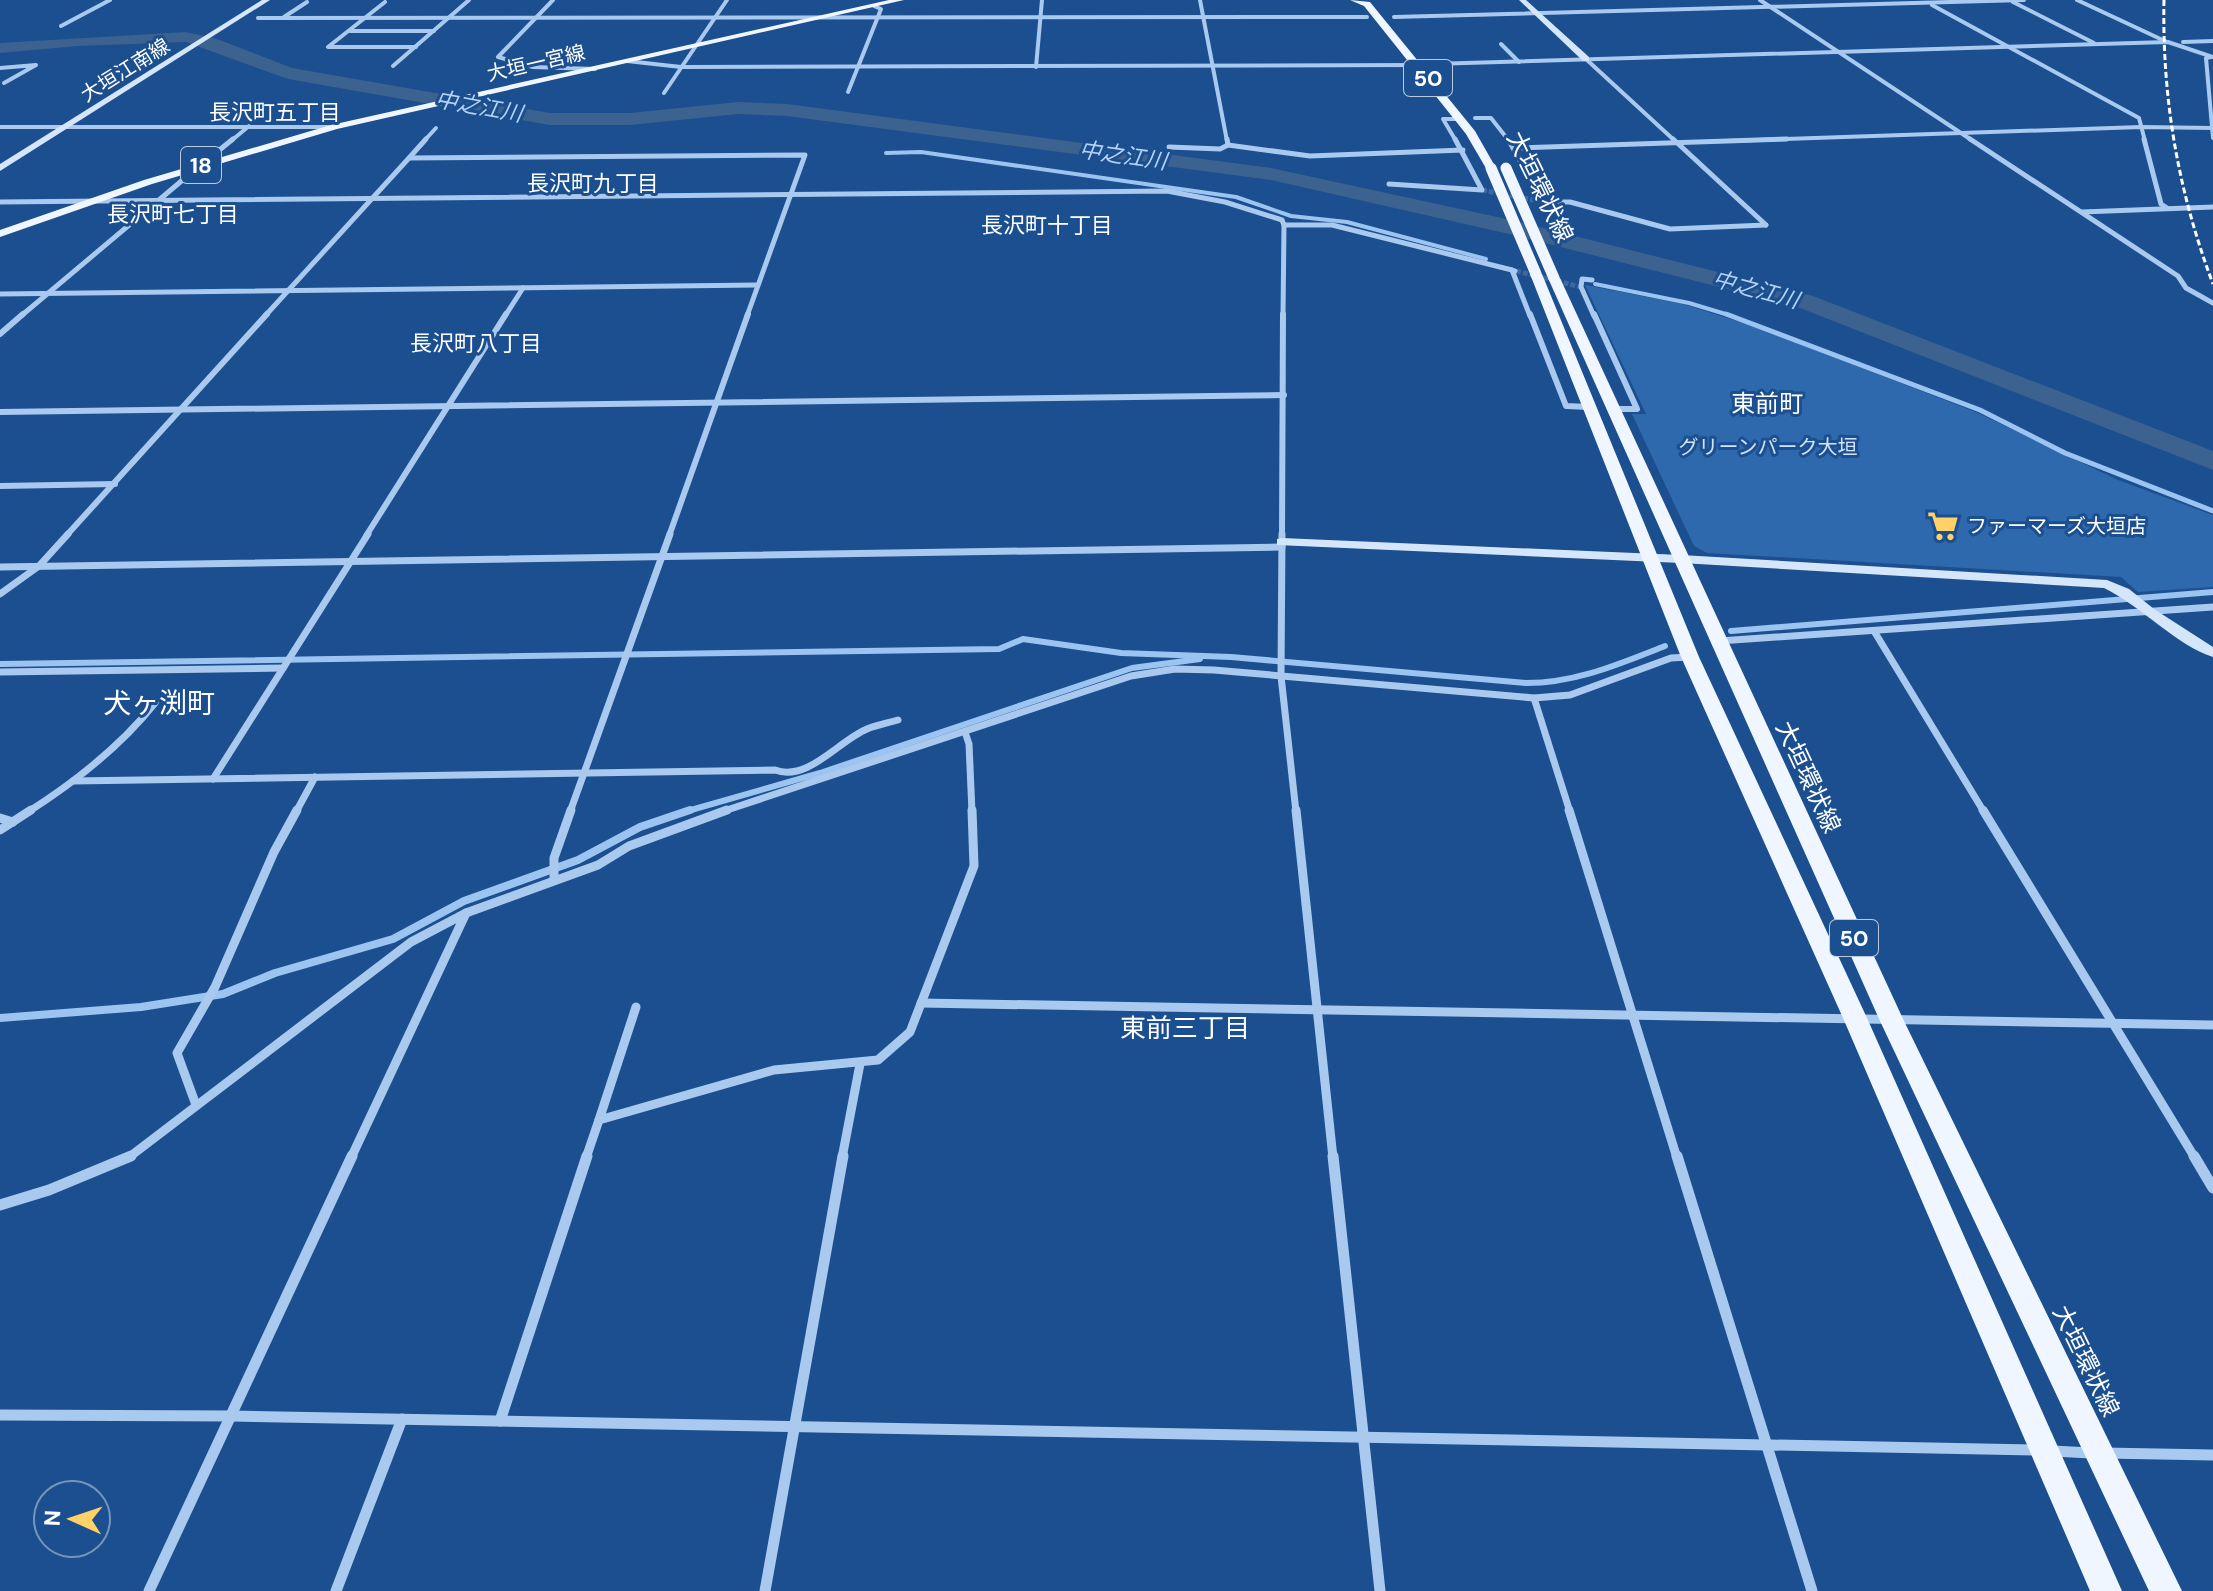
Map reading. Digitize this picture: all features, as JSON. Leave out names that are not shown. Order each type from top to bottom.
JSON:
[{"type":"main road","name":"大垣一宮線","points":[[0,234],[185,170],[335,127],[900,0]]},
{"type":"main road","name":"大垣環状線","points":[[1354,0],[1366,2],[1418,65],[1460,119],[1491,168],[1530,273],[1589,407],[1690,657],[1855,1018],[2106,1591]]},
{"type":"main road","name":"大垣環状線","points":[[1391,14],[1485,133]]},
{"type":"main road","name":"大垣環状線","points":[[1503,162],[1530,273],[1612,409],[1892,1021],[2166,1591]]},
{"type":"street","points":[[61,26],[110,0]]},
{"type":"street","name":"大垣江南線","points":[[0,168],[267,0]]},
{"type":"street","points":[[393,66],[469,0]]},
{"type":"street","points":[[553,0],[498,57],[533,67],[595,69]]},
{"type":"street","points":[[664,93],[727,0]]},
{"type":"street","points":[[1036,67],[1042,0]]},
{"type":"street","points":[[1200,0],[1228,145]]},
{"type":"street","points":[[1475,118],[1491,118],[1515,148],[1543,202],[1570,202],[1670,229],[1766,225],[1522,0]]},
{"type":"street","points":[[1760,0],[2178,276],[2186,288],[2213,303]]},
{"type":"street","points":[[2010,0],[2096,44]]},
{"type":"street","points":[[1391,14],[2024,0]]},
{"type":"street","points":[[2077,0],[2168,42]]},
{"type":"street","points":[[1927,1],[2139,118],[2161,204],[2167,208]]},
{"type":"street","points":[[283,18],[307,2]]},
{"type":"street","points":[[385,2],[328,47],[416,47]]},
{"type":"street","points":[[848,92],[881,9],[874,6]]},
{"type":"street","points":[[258,18],[1367,17]]},
{"type":"street","points":[[349,31],[434,31]]},
{"type":"street","points":[[2179,44],[2213,41]]},
{"type":"street","points":[[1431,64],[2168,42],[2212,57]]},
{"type":"street","points":[[1501,44],[1519,62]]},
{"type":"street","points":[[2212,57],[2206,58],[2213,138]]},
{"type":"street","points":[[627,61],[681,67],[1418,65]]},
{"type":"street","points":[[0,68],[36,65],[4,83]]},
{"type":"street","points":[[1389,184],[1482,190],[1463,150],[1443,119],[1460,119]]},
{"type":"street","points":[[219,160],[212,156],[249,126]]},
{"type":"street","points":[[0,127],[335,127]]},
{"type":"street","points":[[1515,148],[2141,127],[2212,128]]},
{"type":"street","points":[[0,594],[39,566],[436,128]]},
{"type":"street","points":[[1169,147],[1220,149],[1228,145],[1310,156],[1463,150]]},
{"type":"street","points":[[409,158],[805,155],[715,402],[553,874]]},
{"type":"street","points":[[0,334],[191,173],[185,170]]},
{"type":"street","points":[[0,202],[1167,191],[1243,205],[1282,220],[1281,676],[1380,1591]]},
{"type":"street","points":[[2081,212],[2213,207]]},
{"type":"street","points":[[1284,225],[1332,225],[1530,273]]},
{"type":"street","points":[[1592,280],[1582,279],[1581,287],[1637,409],[1612,409]]},
{"type":"street","points":[[0,294],[757,285]]},
{"type":"street","points":[[213,779],[523,288]]},
{"type":"street","points":[[0,412],[1284,395]]},
{"type":"street","points":[[0,486],[115,484]]},
{"type":"street","points":[[0,567],[1282,545],[1681,559],[2107,584],[2124,592],[2145,610],[2213,653]]},
{"type":"street","points":[[1717,641],[2213,607]]},
{"type":"street","points":[[1874,631],[2213,1188]]},
{"type":"street","points":[[0,1205],[49,1190],[127,1159],[411,942],[466,913],[553,874],[598,865],[629,846],[708,816],[807,786],[1131,676],[1175,669],[1534,698],[1570,695],[1671,658],[1690,657]]},
{"type":"street","points":[[0,672],[283,668]]},
{"type":"street","points":[[1534,698],[1812,1591]]},
{"type":"street","points":[[0,830],[73,781],[138,724],[155,703]]},
{"type":"street","points":[[73,781],[775,770],[786,774],[812,765],[847,738],[898,720]]},
{"type":"street","points":[[599,1120],[774,1070],[878,1060],[910,1032],[974,866],[969,744],[965,732]]},
{"type":"street","points":[[196,1105],[177,1053],[215,987],[274,852],[315,777]]},
{"type":"street","points":[[0,818],[13,822]]},
{"type":"street","points":[[149,1591],[450,940],[466,913]]},
{"type":"street","points":[[921,1003],[2213,1025]]},
{"type":"street","points":[[500,1421],[636,1007]]},
{"type":"street","points":[[765,1591],[792,1427],[860,1064]]},
{"type":"street","points":[[0,1415],[402,1419],[2213,1455]]},
{"type":"street","points":[[336,1591],[402,1419]]},
{"type":"green space","name":"グリーンパーク大垣","points":[[1585,285],[1683,304],[1762,329],[1978,413],[2118,480],[2213,515],[2213,587],[2138,592],[2121,577],[1707,553],[1694,546],[1632,414],[1646,414]]},
{"type":"waterway","name":"中之江川","points":[[0,48],[186,37],[211,43],[288,73],[550,119],[630,119],[738,108],[787,110],[1271,174],[1511,227],[1804,301],[2213,461]]},
{"type":"waterway","points":[[886,153],[921,152],[1236,197],[1291,216],[1347,222],[1486,259]]},
{"type":"waterway","points":[[1595,284],[1689,303],[1728,315]]},
{"type":"waterway","points":[[1728,315],[1980,410],[2065,453],[2213,511]]},
{"type":"waterway","points":[[1731,631],[2213,592]]},
{"type":"waterway","points":[[0,664],[999,649],[1023,639],[1121,653],[1231,657],[1526,683],[1580,676],[1665,646]]},
{"type":"waterway","points":[[685,812],[820,773],[1132,668],[1200,659]]},
{"type":"waterway","points":[[685,812],[690,810]]},
{"type":"waterway","points":[[0,1018],[141,1007],[223,994],[275,973],[393,939],[464,901],[578,860],[640,827],[685,812]]},
{"type":"tunnel","points":[[1482,190],[1543,202]]},
{"type":"tunnel","points":[[1516,271],[1581,287]]},
{"type":"railway","points":[[2164,0],[2166,73],[2175,144],[2190,214],[2213,284]]},
{"type":"place","name":"ファーマーズ大垣店","points":[[1943,526]]},
{"type":"district","name":"長沢町五丁目","points":[[275,112]]},
{"type":"district","name":"長沢町九丁目","points":[[593,183]]},
{"type":"district","name":"長沢町七丁目","points":[[173,214]]},
{"type":"district","name":"長沢町十丁目","points":[[1047,225]]},
{"type":"district","name":"長沢町八丁目","points":[[476,343]]},
{"type":"district","name":"東前町","points":[[1767,404]]},
{"type":"district","name":"犬ヶ渕町","points":[[159,703]]},
{"type":"district","name":"東前三丁目","points":[[1185,1028]]}]
